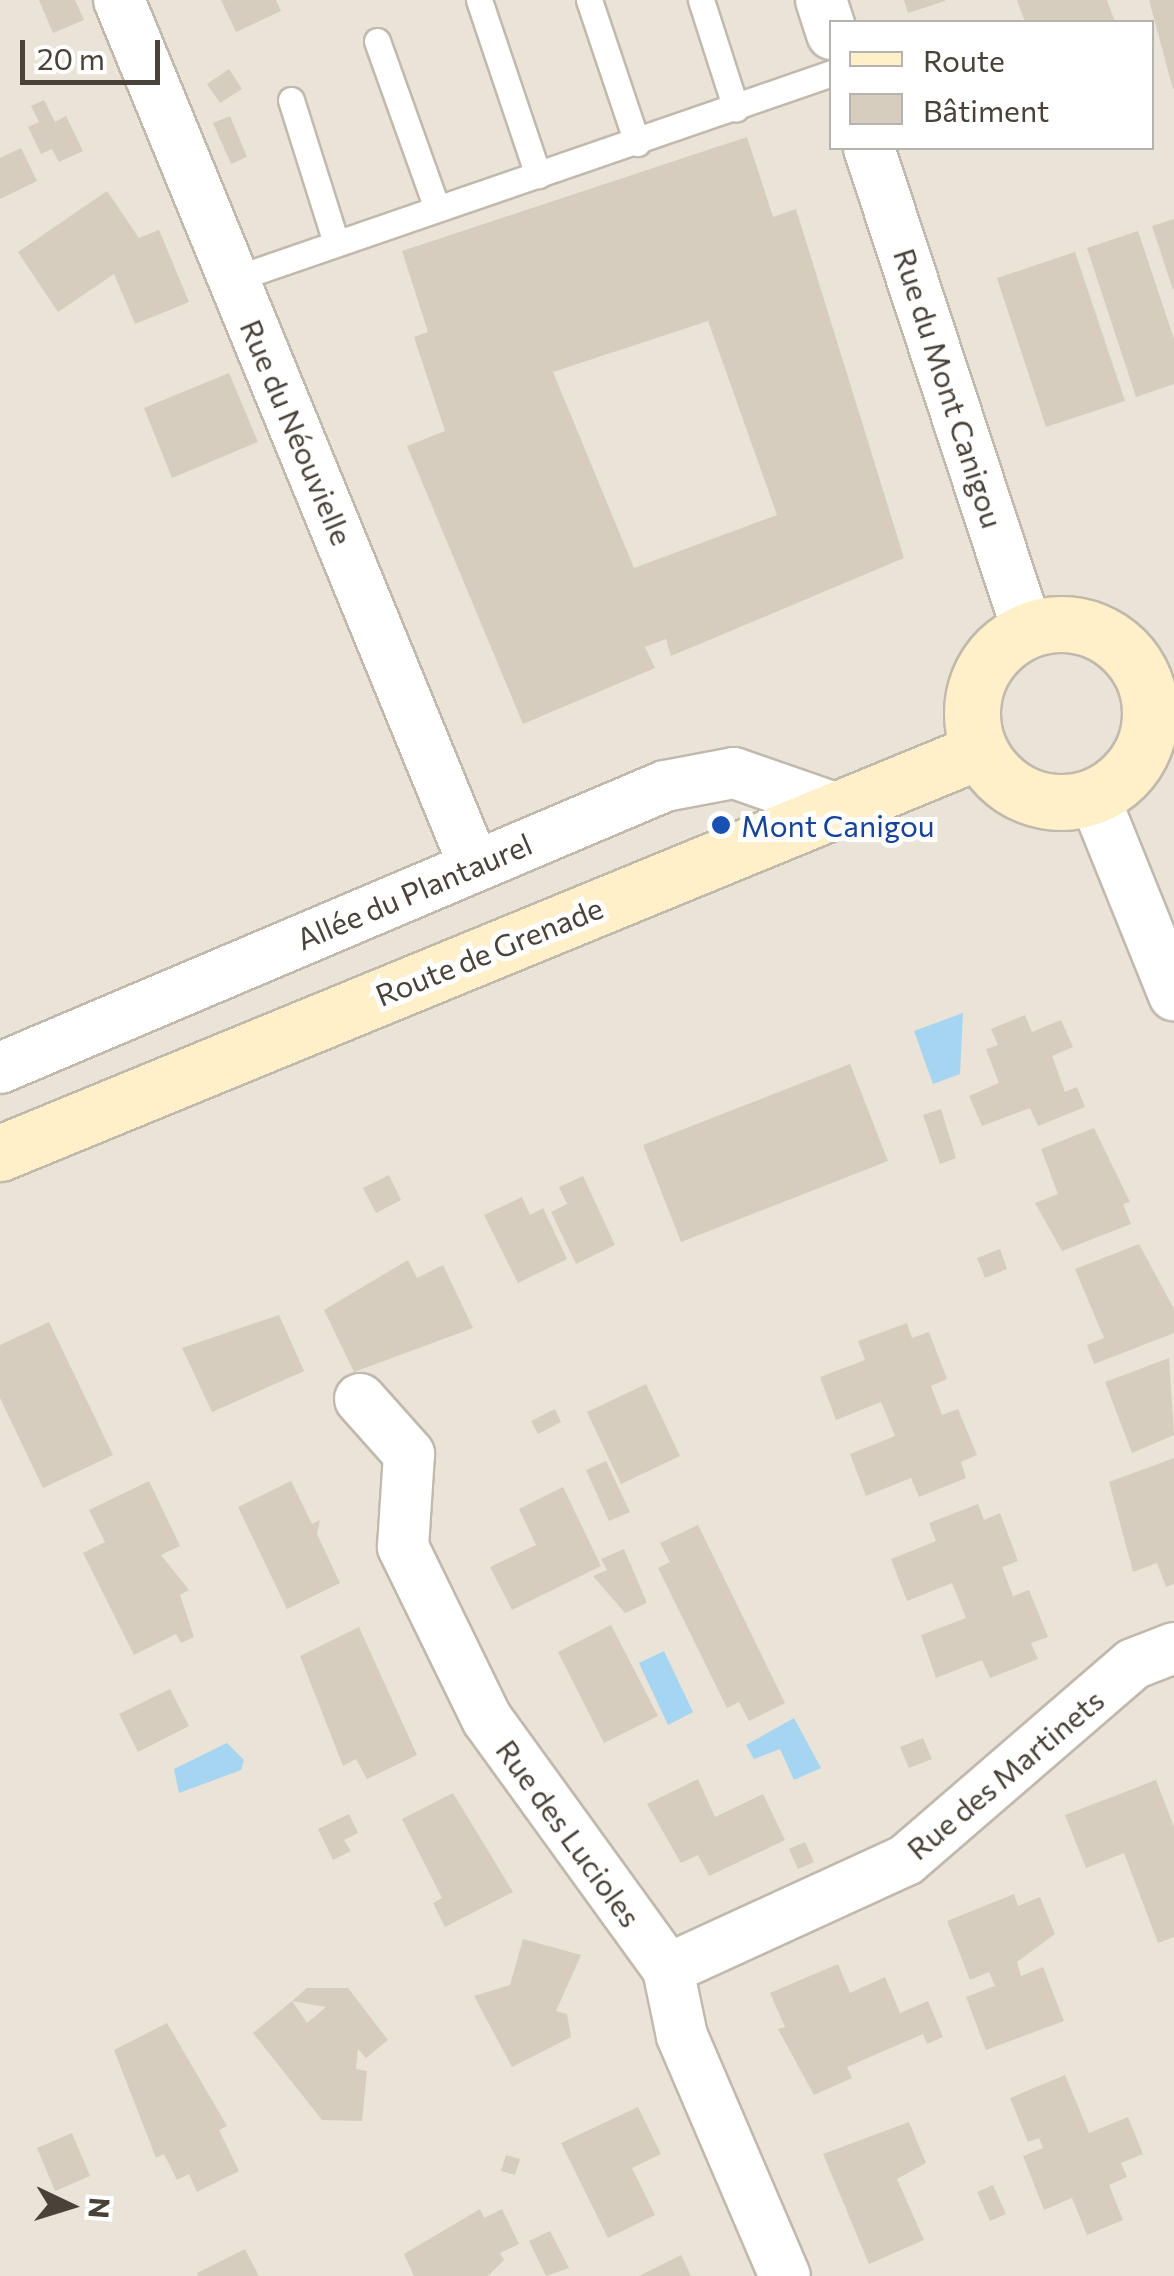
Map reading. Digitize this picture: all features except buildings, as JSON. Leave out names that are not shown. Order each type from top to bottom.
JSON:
[{"type":"main road","points":[[1053,623],[1106,635],[1159,672],[1149,732],[1138,759],[1094,797],[1028,796],[980,750],[971,715],[977,680],[1027,630],[1053,623]]},
{"type":"main road","name":"Route de Grenade","points":[[0,1153],[980,750]]},
{"type":"street","name":"Rue du Néouvielle","points":[[119,0],[474,864]]},
{"type":"street","points":[[821,0],[829,25]]},
{"type":"street","name":"Rue du Mont Canigou","points":[[869,150],[1027,630]]},
{"type":"street","name":"Allée du Plantaurel","points":[[0,1068],[474,864],[692,778],[734,772],[835,808]]},
{"type":"street","points":[[1094,797],[1174,996]]},
{"type":"street","name":"Rue des Lucioles","points":[[360,1399],[409,1454],[403,1546],[487,1720],[668,1968],[682,2036],[786,2276]]},
{"type":"street","name":"Rue des Martinets","points":[[668,1968],[906,1860],[1133,1664],[1174,1648]]},
{"type":"lane","points":[[480,0],[538,175]]},
{"type":"lane","points":[[589,0],[637,142]]},
{"type":"lane","points":[[700,0],[736,109]]},
{"type":"lane","points":[[377,42],[438,209]]},
{"type":"lane","points":[[234,278],[829,74]]},
{"type":"lane","points":[[291,100],[336,242]]},
{"type":"shaded area","points":[[0,0],[1174,0],[1174,2276],[0,2276]]},
{"type":"water","points":[[963,1013],[960,1074],[933,1084],[914,1031]]},
{"type":"water","points":[[664,1651],[693,1712],[668,1725],[639,1663]]},
{"type":"water","points":[[794,1718],[821,1768],[794,1780],[780,1749],[754,1759],[746,1745]]},
{"type":"water","points":[[227,1743],[244,1760],[241,1770],[179,1793],[174,1769]]},
{"type":"place","name":"Mont Canigou","points":[[721,825]]}]
